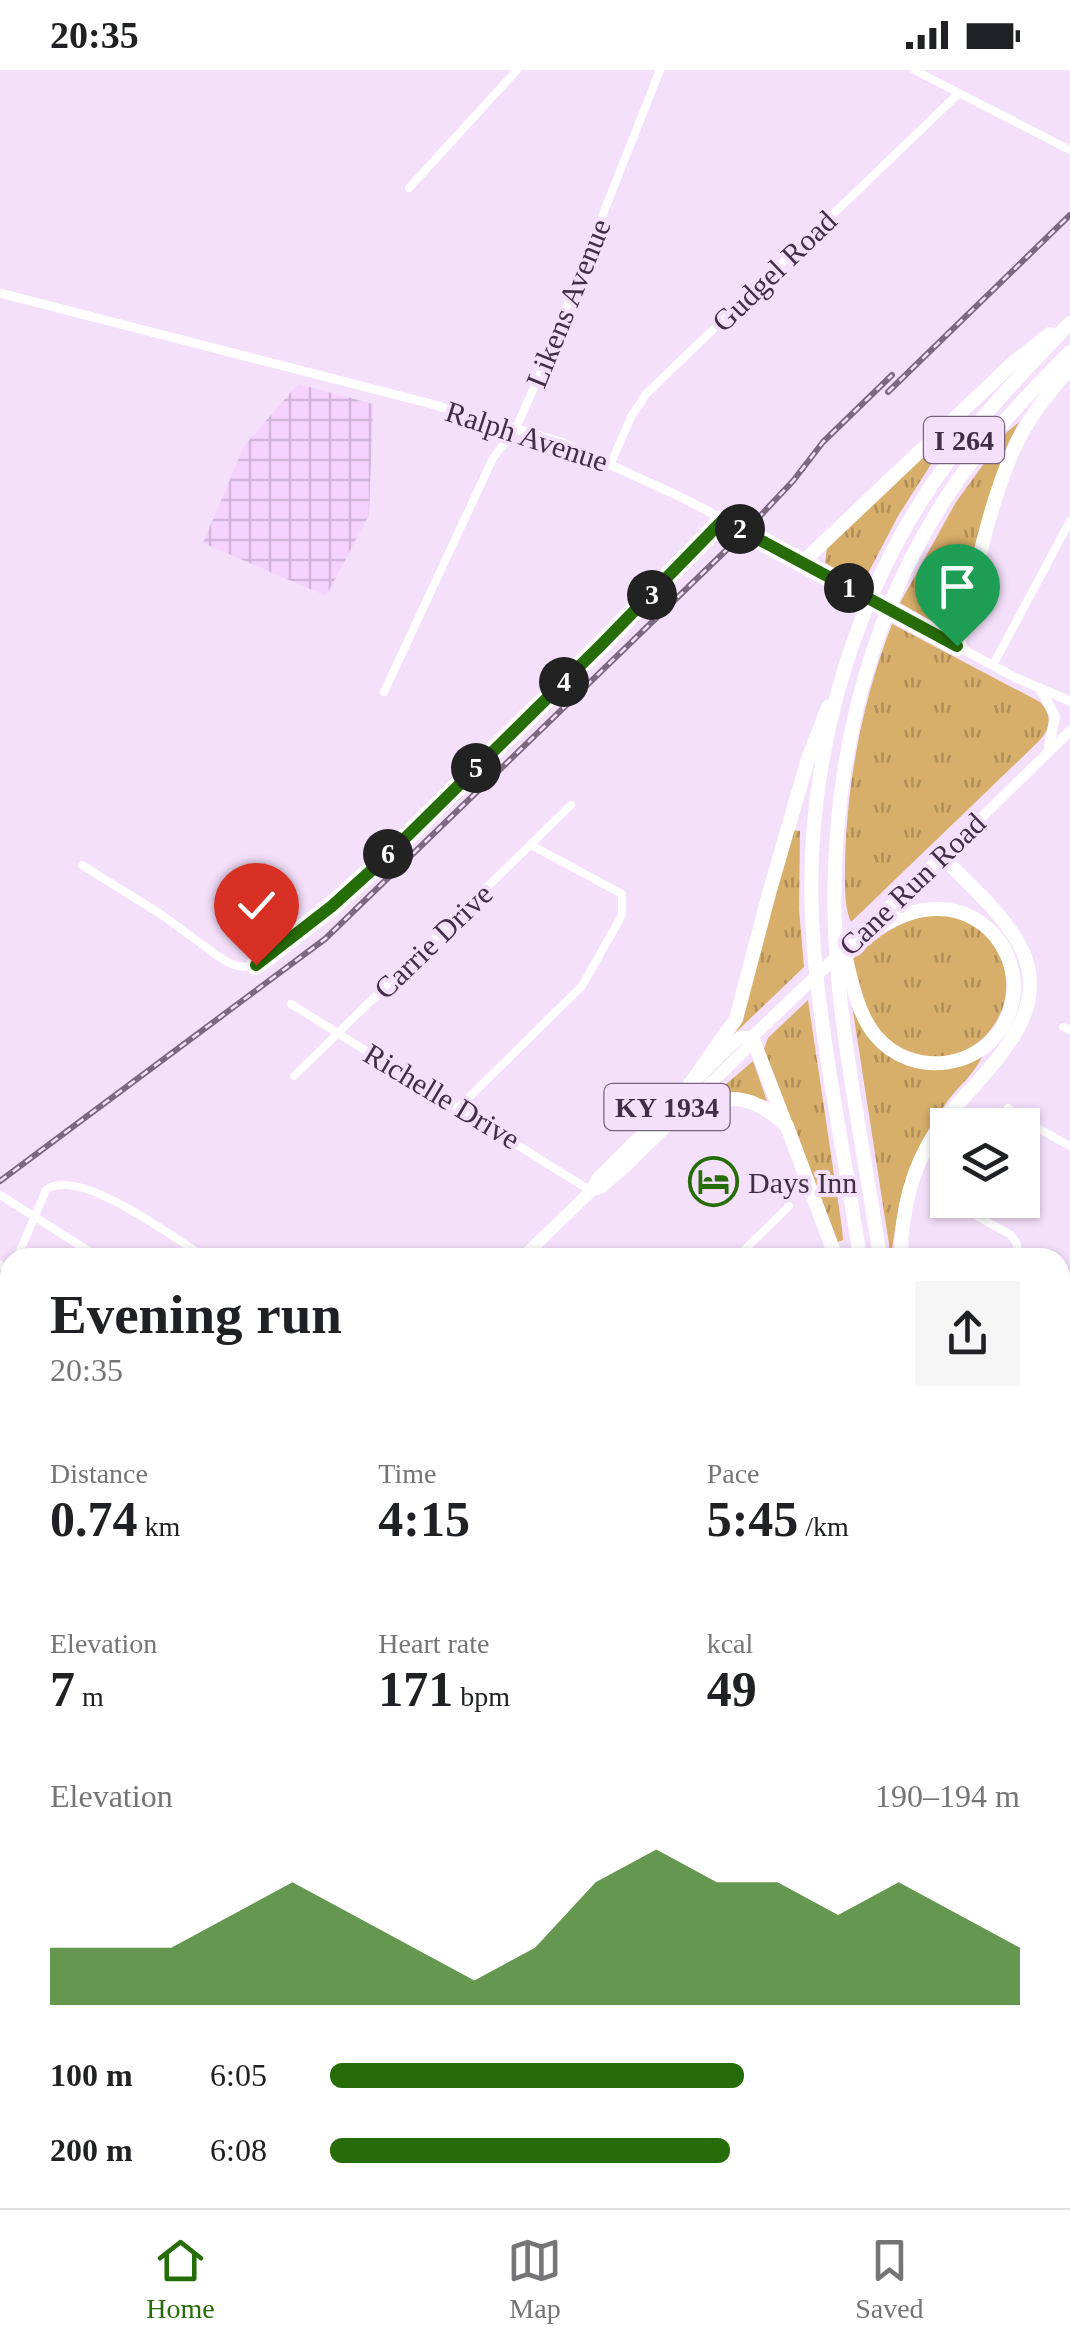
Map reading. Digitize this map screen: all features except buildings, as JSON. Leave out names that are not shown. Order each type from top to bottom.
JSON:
[{"type":"highway","points":[[802,562],[1014,362],[1070,320]]},
{"type":"highway","name":"I 264","points":[[858,1248],[814,948],[812,864],[816,807],[840,679],[880,575],[949,460],[1070,320]]},
{"type":"highway","name":"I 264","points":[[878,1248],[839,988],[836,852],[845,761],[859,694],[898,586],[944,503],[978,452],[1070,352]]},
{"type":"highway","points":[[957,646],[1014,448],[1039,405],[1070,368]]},
{"type":"highway","points":[[690,1084],[736,1020],[808,759],[840,679]]},
{"type":"highway","points":[[902,1248],[907,1197],[921,1158],[953,1109],[1016,1031],[1030,996],[1028,966],[1016,939],[942,856]]},
{"type":"highway","name":"Cane Run Road","points":[[532,1248],[690,1084],[740,1038],[752,1036],[942,856]]},
{"type":"highway","points":[[837,927],[862,1014],[876,1036],[894,1052],[926,1064],[947,1063],[972,1055],[996,1036],[1012,1004],[1014,974],[1008,954],[993,932],[970,916],[947,909],[923,910],[898,917],[859,938]]},
{"type":"highway","points":[[752,1036],[832,1248]]},
{"type":"highway","name":"Cane Run Road","points":[[591,1191],[614,1177],[750,1044],[752,1036]]},
{"type":"highway","points":[[672,1118],[707,1102],[739,1098],[770,1110],[786,1126]]},
{"type":"main road","points":[[1040,688],[1055,716],[1048,753]]},
{"type":"main road","name":"Cane Run Road","points":[[942,856],[1070,731]]},
{"type":"street","points":[[408,188],[516,70]]},
{"type":"street","name":"Likens Avenue","points":[[384,692],[493,458],[516,428],[660,70]]},
{"type":"street","points":[[914,70],[1070,150]]},
{"type":"street","name":"Gudgel Road","points":[[612,463],[636,406],[646,394],[958,94]]},
{"type":"street","name":"Ralph Avenue","points":[[0,293],[561,442],[612,463],[993,665],[1070,701]]},
{"type":"street","points":[[82,865],[236,966],[256,965],[332,906],[602,644],[723,520]]},
{"type":"street","points":[[993,665],[1070,521]]},
{"type":"street","name":"Carrie Drive","points":[[294,1076],[571,805]]},
{"type":"street","points":[[459,1107],[582,986],[623,910],[622,894],[531,845]]},
{"type":"street","points":[[206,947],[236,976]]},
{"type":"street","name":"Richelle Drive","points":[[291,1004],[591,1191]]},
{"type":"street","points":[[1040,1129],[1070,1146]]},
{"type":"street","points":[[21,1248],[46,1190],[52,1185],[102,1194],[190,1248]]},
{"type":"street","points":[[0,1195],[84,1248]]},
{"type":"street","points":[[746,1248],[789,1206]]},
{"type":"street","points":[[980,1218],[1011,1235],[1018,1248]]},
{"type":"shaded area","points":[[298,384],[373,404],[369,515],[326,596],[203,543],[244,446]]},
{"type":"green space","points":[[1019,422],[1007,446],[955,619],[948,626],[940,626],[900,603],[956,502],[1007,432]]},
{"type":"green space","points":[[934,446],[942,447],[898,516],[863,583],[825,563],[827,547]]},
{"type":"green space","points":[[892,624],[1040,702],[1049,722],[1038,742],[851,922],[845,869],[852,775],[872,683]]},
{"type":"green space","points":[[792,830],[800,831],[799,909],[804,967],[733,1035]]},
{"type":"green space","points":[[937,914],[967,921],[989,939],[1006,976],[1005,998],[998,1019],[968,1049],[947,1057],[925,1057],[902,1049],[874,1024],[861,999],[853,959],[891,929]]},
{"type":"green space","points":[[808,1000],[842,1228],[843,1240],[838,1242],[764,1049],[768,1038]]},
{"type":"green space","points":[[852,1005],[902,1062],[982,1057],[943,1108],[930,1108],[930,1129],[902,1196],[892,1248]]},
{"type":"green space","points":[[753,1061],[767,1101],[738,1092],[716,1093]]},
{"type":"railway","points":[[888,392],[1070,215]]},
{"type":"railway","points":[[0,1181],[325,939],[746,531],[823,442],[892,375]]},
{"type":"place","name":"Days Inn","points":[[713,1182]]},
{"type":"route","points":[[256,965],[332,906],[384,859],[723,520],[957,646]]}]
